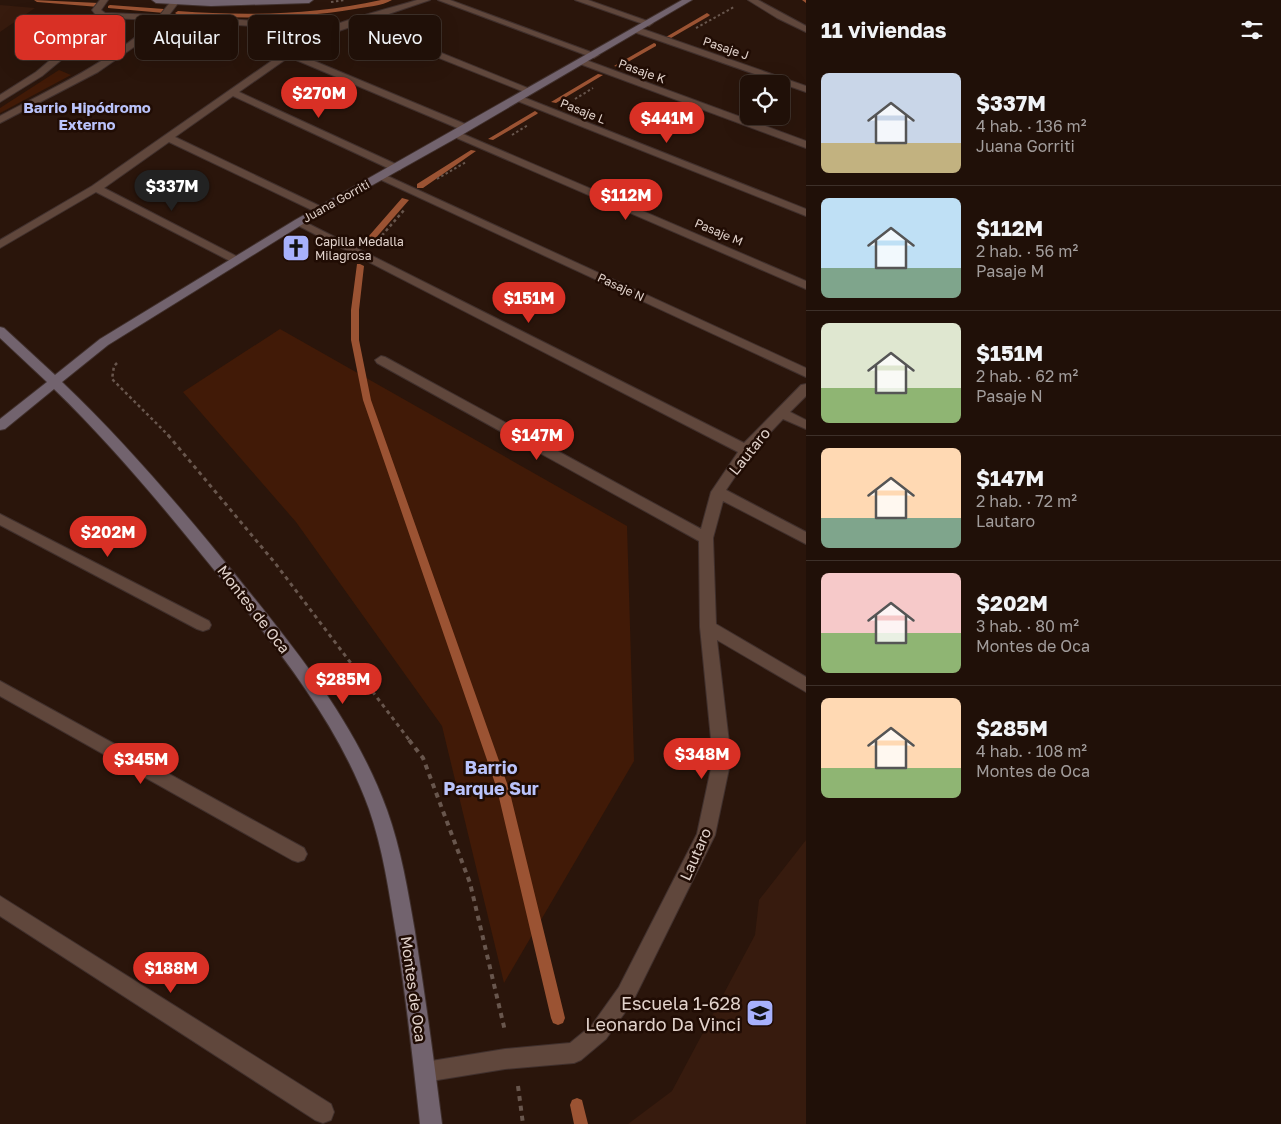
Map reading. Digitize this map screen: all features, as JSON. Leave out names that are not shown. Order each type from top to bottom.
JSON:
[{"type":"street","points":[[102,15],[96,10],[104,0]]},
{"type":"street","points":[[156,0],[175,2],[309,0]]},
{"type":"street","points":[[379,15],[426,0]]},
{"type":"street","points":[[442,0],[594,55]]},
{"type":"street","points":[[579,0],[649,23]]},
{"type":"street","name":"Juana Gorriti","points":[[0,426],[104,342],[236,260],[299,222],[688,0]]},
{"type":"street","points":[[752,0],[806,29]]},
{"type":"street","points":[[164,15],[175,2]]},
{"type":"street","name":"Pasaje J","points":[[637,30],[806,89]]},
{"type":"street","points":[[0,120],[108,61],[135,42]]},
{"type":"street","points":[[441,56],[530,91]]},
{"type":"street","points":[[0,99],[39,74],[56,60]]},
{"type":"street","points":[[0,245],[96,188],[278,60]]},
{"type":"street","points":[[305,60],[466,128]]},
{"type":"street","name":"Pasaje K","points":[[582,62],[806,145]]},
{"type":"street","points":[[232,92],[396,168]]},
{"type":"street","name":"Pasaje L","points":[[518,98],[806,213]]},
{"type":"street","name":"Pasaje M","points":[[456,134],[806,285]]},
{"type":"street","points":[[167,137],[320,210]]},
{"type":"street","name":"Pasaje N","points":[[381,176],[806,373]]},
{"type":"street","points":[[96,188],[236,260]]},
{"type":"street","points":[[299,222],[746,450]]},
{"type":"street","name":"Montes de Oca","points":[[0,331],[56,382],[198,538],[304,673],[355,755],[378,811],[397,879],[419,1015],[431,1124]]},
{"type":"street","points":[[381,360],[706,538]]},
{"type":"street","name":"Lautaro","points":[[425,1072],[512,1058],[574,1053],[599,1032],[626,994],[706,836],[722,759],[708,627],[706,538],[718,492],[746,450],[806,388]]},
{"type":"street","points":[[781,413],[806,425]]},
{"type":"street","points":[[718,492],[806,539]]},
{"type":"street","points":[[0,519],[203,625]]},
{"type":"street","points":[[708,627],[806,685]]},
{"type":"street","points":[[0,688],[298,854]]},
{"type":"street","points":[[0,905],[323,1112]]},
{"type":"path","points":[[120,360],[114,366],[112,379],[171,438],[275,564],[372,688],[422,758],[470,883],[512,1058],[519,1090],[523,1124]]},
{"type":"shaded area","points":[[0,5],[35,8],[25,15],[15,15],[15,22],[0,32]]},
{"type":"shaded area","points":[[59,70],[71,75],[0,113],[0,108]]},
{"type":"shaded area","points":[[280,329],[627,526],[634,761],[504,983],[442,726],[296,522],[183,392]]},
{"type":"shaded area","name":"Escuela 1-628 Leonardo Da Vinci","points":[[806,840],[806,1124],[628,1124],[672,1091],[755,935],[759,900]]},
{"type":"waterway","points":[[37,0],[99,5]]},
{"type":"waterway","points":[[178,13],[232,16],[310,14],[389,0]]},
{"type":"waterway","points":[[110,7],[164,11]]},
{"type":"waterway","points":[[669,37],[707,15]]},
{"type":"waterway","points":[[617,66],[654,45]]},
{"type":"waterway","points":[[554,102],[600,75]]},
{"type":"waterway","points":[[491,139],[535,113]]},
{"type":"waterway","points":[[420,186],[473,151]]},
{"type":"waterway","points":[[368,246],[371,239],[405,200]]},
{"type":"waterway","points":[[360,266],[355,310],[355,340],[367,400],[503,789],[558,1018]]},
{"type":"waterway","points":[[577,1105],[581,1124]]},
{"type":"place","name":"Capilla Medalla Milagrosa","points":[[296,248]]},
{"type":"place","name":"Escuela 1-628 Leonardo Da Vinci","points":[[760,1013]]},
{"type":"district","name":"Barrio Hipódromo Externo","points":[[87,116]]},
{"type":"district","name":"Barrio Parque Sur","points":[[491,778]]}]
